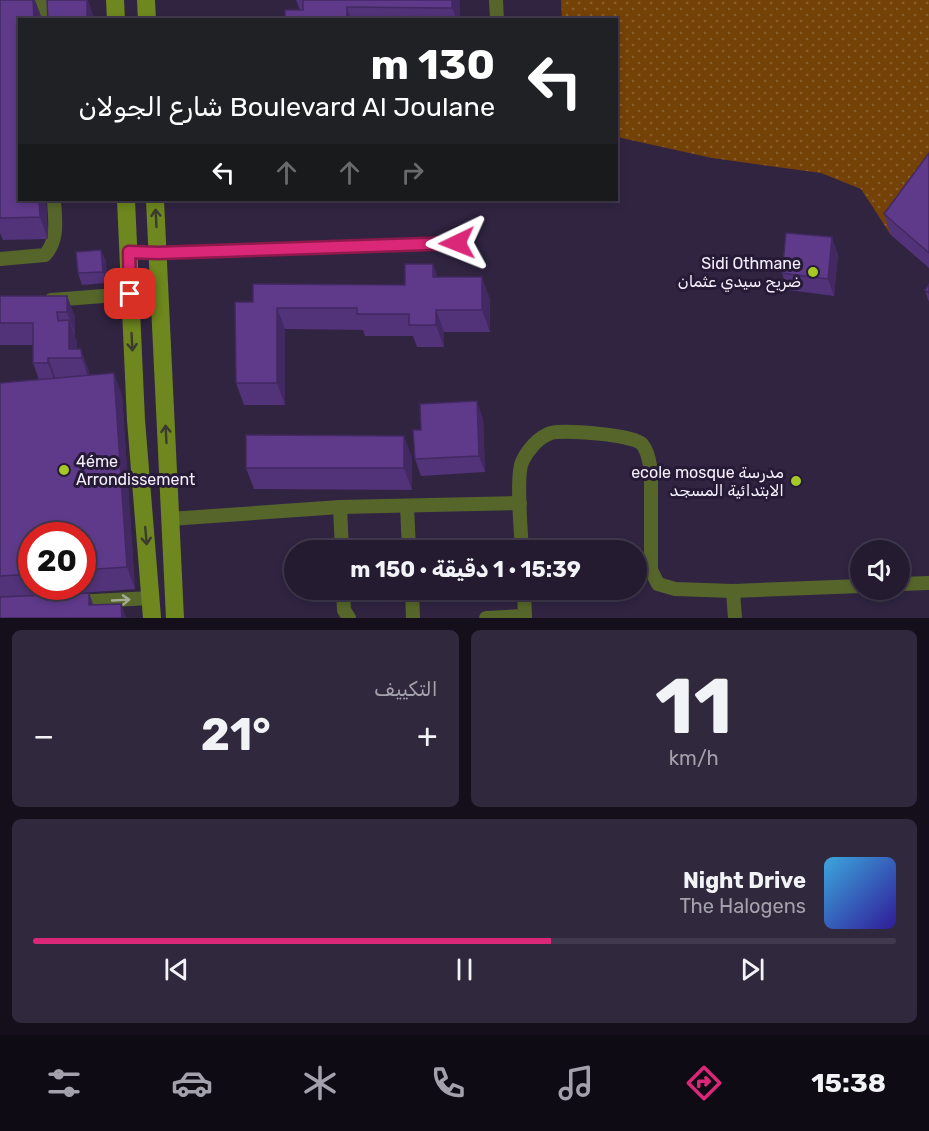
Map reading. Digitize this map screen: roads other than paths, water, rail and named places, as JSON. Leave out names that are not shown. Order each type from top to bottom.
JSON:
[{"type":"main road","points":[[115,0],[116,18]]},
{"type":"main road","points":[[146,0],[147,18]]},
{"type":"main road","points":[[126,201],[136,420],[152,618]]},
{"type":"main road","points":[[155,201],[175,618]]},
{"type":"street","points":[[0,1],[57,0]]},
{"type":"street","points":[[496,0],[496,18]]},
{"type":"street","points":[[44,1],[45,18]]},
{"type":"street","points":[[0,259],[45,255],[52,247],[56,237],[54,201]]},
{"type":"street","points":[[36,301],[130,294]]},
{"type":"street","points":[[522,540],[521,464],[537,441],[551,433],[618,435],[632,438],[641,444],[648,455],[651,470],[650,557],[654,577],[658,584],[675,589],[733,591],[850,586]]},
{"type":"street","points":[[170,519],[340,507],[520,503]]},
{"type":"street","points":[[407,506],[409,540]]},
{"type":"street","points":[[340,507],[342,540]]},
{"type":"street","points":[[910,584],[929,583]]},
{"type":"street","points":[[733,591],[735,618]]},
{"type":"street","points":[[58,603],[151,598]]},
{"type":"street","points":[[344,600],[344,610],[350,618]]},
{"type":"street","points":[[412,600],[413,618]]},
{"type":"street","points":[[486,618],[525,617],[524,600]]},
{"type":"lane","points":[[129,252],[457,243]]},
{"type":"place","name":"Sidi Othmane ضريح سيدي عثمان","points":[[813,272]]},
{"type":"place","name":"4éme Arrondissement","points":[[64,470]]},
{"type":"place","name":"ecole mosque مدرسة الابتدائية المسجد","points":[[796,481]]}]
